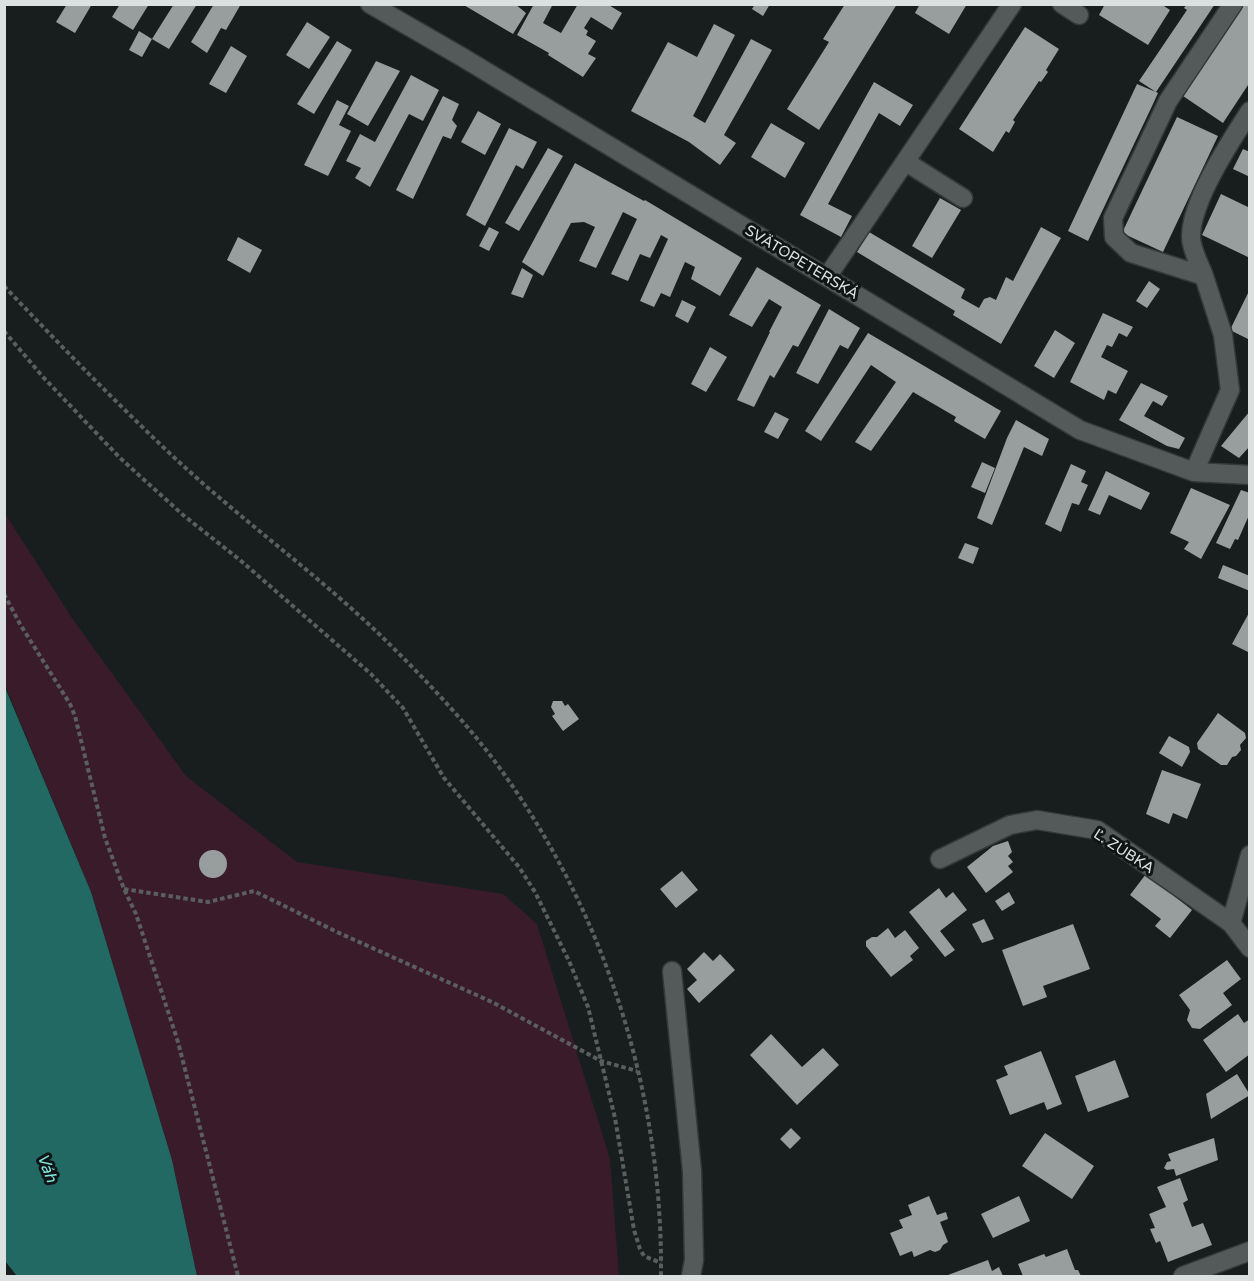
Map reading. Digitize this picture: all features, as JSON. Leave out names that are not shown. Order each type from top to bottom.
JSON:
[{"type":"street","name":"SVÄTOPETERSKÁ","points":[[370,4],[462,57],[1080,430],[1194,472],[1250,474]]},
{"type":"street","points":[[827,277],[1012,4]]},
{"type":"street","points":[[1062,4],[1079,15]]},
{"type":"street","points":[[1204,276],[1131,253],[1114,237],[1113,218],[1168,101],[1233,4]]},
{"type":"street","points":[[1194,472],[1230,390],[1223,335],[1191,239],[1194,214],[1233,138],[1250,111]]},
{"type":"street","points":[[906,162],[963,198]]},
{"type":"street","name":"Ľ. ZÚBKA","points":[[939,859],[1010,825],[1019,823],[1037,820],[1096,830],[1231,923],[1250,948]]},
{"type":"street","points":[[1231,923],[1250,855]]},
{"type":"street","points":[[672,971],[692,1171],[694,1260],[691,1276]]},
{"type":"street","points":[[1183,1276],[1250,1251]]},
{"type":"path","points":[[4,286],[72,357],[168,451],[376,631],[468,728],[492,757],[522,802],[581,905],[616,990],[638,1071],[660,1198],[661,1276]]},
{"type":"path","points":[[4,331],[43,377],[120,458],[183,515],[240,560],[371,674],[403,708],[444,778],[519,867],[535,892],[588,1007],[615,1118],[634,1230],[644,1256],[661,1263]]},
{"type":"path","points":[[4,594],[75,716],[105,838],[136,914],[178,1042],[238,1276]]},
{"type":"path","points":[[124,889],[208,902],[254,891],[492,1002],[601,1061],[638,1071]]},
{"type":"shaded area","points":[[4,512],[72,618],[186,776],[297,862],[503,894],[537,924],[610,1159],[619,1276],[197,1276],[172,1160],[91,892],[5,685]]},
{"type":"water","name":"Váh","points":[[4,685],[91,892],[172,1160],[197,1276],[17,1276],[5,1261]]},
{"type":"building","points":[[67,4],[92,4],[75,33],[56,22]]},
{"type":"building","points":[[120,4],[149,4],[133,30],[112,17]]},
{"type":"building","points":[[174,4],[197,4],[169,49],[152,39]]},
{"type":"building","points":[[214,4],[241,4],[226,30],[221,28],[207,53],[191,42]]},
{"type":"building","points":[[462,4],[515,4],[526,13],[513,34]]},
{"type":"building","points":[[534,4],[553,4],[543,23],[561,33],[578,4],[607,4],[622,13],[612,30],[591,17],[584,28],[588,31],[586,35],[596,41],[588,54],[596,58],[583,77],[548,55],[549,53],[517,35]]},
{"type":"building","points":[[755,4],[770,4],[763,16],[752,9]]},
{"type":"building","points":[[845,4],[897,4],[819,130],[787,109],[829,42],[823,39]]},
{"type":"building","points":[[920,4],[967,4],[949,34],[915,13]]},
{"type":"building","points":[[1105,4],[1161,4],[1170,10],[1148,45],[1099,15]]},
{"type":"building","points":[[1187,4],[1215,4],[1156,92],[1139,81],[1187,10],[1184,8]]},
{"type":"building","points":[[1244,4],[1250,4],[1250,82],[1223,123],[1183,96]]},
{"type":"building","points":[[307,22],[330,37],[309,69],[286,55]]},
{"type":"building","points":[[714,24],[735,35],[693,116],[705,123],[751,39],[772,50],[724,135],[736,143],[720,165],[689,142],[631,111],[668,42],[697,57]]},
{"type":"building","points":[[1025,27],[1059,49],[1046,70],[1048,72],[1041,82],[1039,81],[1013,120],[1015,122],[1009,133],[1006,131],[993,152],[959,129]]},
{"type":"building","points":[[139,31],[152,39],[142,57],[129,50]]},
{"type":"building","points":[[337,41],[352,50],[314,114],[297,104]]},
{"type":"building","points":[[231,46],[247,56],[226,93],[209,84]]},
{"type":"building","points":[[376,61],[400,71],[368,126],[347,114]]},
{"type":"building","points":[[411,75],[439,90],[423,121],[409,114],[370,187],[355,178],[361,168],[346,161],[360,134],[375,142]]},
{"type":"building","points":[[874,82],[913,105],[900,126],[879,113],[828,204],[852,216],[841,237],[800,215]]},
{"type":"building","points":[[1137,84],[1158,93],[1088,241],[1068,231]]},
{"type":"building","points":[[443,96],[459,104],[452,120],[457,126],[451,139],[443,136],[413,199],[396,190]]},
{"type":"building","points":[[337,100],[349,106],[339,125],[351,131],[328,176],[304,165]]},
{"type":"building","points":[[478,111],[501,124],[485,155],[461,142]]},
{"type":"building","points":[[1177,117],[1218,136],[1163,252],[1122,233]]},
{"type":"building","points":[[771,123],[805,143],[785,178],[751,157]]},
{"type":"building","points":[[509,128],[537,142],[523,169],[516,165],[485,226],[466,215]]},
{"type":"building","points":[[548,148],[563,156],[519,231],[505,223]]},
{"type":"building","points":[[1243,149],[1250,152],[1250,177],[1233,169]]},
{"type":"building","points":[[575,163],[645,200],[742,258],[720,296],[691,279],[695,267],[685,262],[670,297],[661,293],[654,307],[640,301],[668,239],[661,235],[650,258],[640,254],[628,281],[611,274],[637,219],[623,212],[596,268],[579,261],[595,227],[584,222],[571,223],[543,276],[522,262]]},
{"type":"building","points":[[1221,194],[1250,208],[1250,258],[1202,235]]},
{"type":"building","points":[[940,198],[961,210],[932,258],[912,246]]},
{"type":"building","points":[[489,227],[499,232],[489,251],[479,246]]},
{"type":"building","points":[[1041,227],[1061,238],[1001,344],[953,315],[955,311],[857,252],[869,232],[965,289],[961,298],[979,308],[984,299],[990,297],[996,300],[1006,277],[1013,281]]},
{"type":"building","points":[[238,237],[262,250],[250,273],[227,260]]},
{"type":"building","points":[[757,267],[821,305],[798,347],[793,345],[774,378],[770,375],[754,407],[737,400],[782,307],[769,299],[752,327],[729,315]]},
{"type":"building","points":[[522,268],[533,275],[523,298],[511,294]]},
{"type":"building","points":[[1149,281],[1160,289],[1147,308],[1136,301]]},
{"type":"building","points":[[1250,289],[1250,340],[1230,330]]},
{"type":"building","points":[[682,300],[696,307],[688,323],[675,316]]},
{"type":"building","points":[[829,309],[860,328],[848,349],[840,345],[818,384],[796,373]]},
{"type":"building","points":[[1103,313],[1133,327],[1127,337],[1119,333],[1112,347],[1107,345],[1101,357],[1128,371],[1116,394],[1108,390],[1104,400],[1070,382]]},
{"type":"building","points":[[1055,330],[1075,343],[1054,378],[1034,366]]},
{"type":"building","points":[[868,333],[1001,411],[985,439],[954,421],[956,417],[913,392],[871,451],[855,442],[896,382],[871,365],[821,441],[805,431]]},
{"type":"building","points":[[710,347],[727,357],[706,392],[691,384]]},
{"type":"building","points":[[1141,383],[1168,396],[1162,406],[1153,401],[1144,416],[1185,438],[1179,449],[1167,446],[1119,420]]},
{"type":"building","points":[[1250,411],[1250,446],[1239,458],[1221,446]]},
{"type":"building","points":[[775,412],[789,419],[778,439],[764,432]]},
{"type":"building","points":[[1016,420],[1049,439],[1042,456],[1024,447],[992,525],[977,518]]},
{"type":"building","points":[[982,462],[995,468],[985,493],[971,487]]},
{"type":"building","points":[[1071,464],[1086,471],[1081,482],[1088,485],[1079,505],[1072,503],[1061,532],[1045,524]]},
{"type":"building","points":[[1106,471],[1150,493],[1141,510],[1109,495],[1100,515],[1088,510]]},
{"type":"building","points":[[1191,488],[1230,505],[1201,559],[1184,549],[1189,542],[1170,533]]},
{"type":"building","points":[[1241,490],[1250,493],[1250,513],[1238,540],[1235,539],[1230,549],[1216,543]]},
{"type":"building","points":[[965,543],[979,548],[973,564],[958,558]]},
{"type":"building","points":[[1223,565],[1250,576],[1250,591],[1218,578]]},
{"type":"building","points":[[1250,611],[1250,653],[1232,644]]},
{"type":"building","points":[[553,701],[562,701],[565,706],[568,704],[579,719],[563,731],[552,716],[555,714],[551,707]]},
{"type":"building","points":[[1218,713],[1245,733],[1246,738],[1240,745],[1241,750],[1232,757],[1227,765],[1221,765],[1198,749],[1197,743]]},
{"type":"building","points":[[1169,736],[1189,747],[1190,752],[1182,767],[1159,753]]},
{"type":"building","points":[[1162,770],[1201,784],[1187,819],[1173,813],[1169,824],[1146,814]]},
{"type":"building","points":[[1008,841],[1012,852],[1008,856],[1013,862],[1008,866],[1013,872],[986,893],[967,867],[993,846]]},
{"type":"building","points":[[213,850],[223,854],[227,864],[223,874],[213,878],[203,874],[199,864],[203,854]]},
{"type":"building","points":[[682,871],[698,890],[676,908],[660,889]]},
{"type":"building","points":[[1146,874],[1192,910],[1170,938],[1155,926],[1161,919],[1130,895]]},
{"type":"building","points":[[939,888],[946,898],[953,892],[967,910],[940,931],[955,950],[945,957],[909,912]]},
{"type":"building","points":[[1009,892],[1015,903],[1002,911],[995,901]]},
{"type":"building","points":[[984,919],[994,939],[982,943],[972,924]]},
{"type":"building","points":[[1073,924],[1090,969],[1043,986],[1047,997],[1023,1006],[1002,950]]},
{"type":"building","points":[[888,928],[895,938],[905,930],[919,948],[910,956],[913,960],[891,977],[866,946],[866,941],[877,937]]},
{"type":"building","points":[[704,952],[713,961],[720,954],[735,970],[699,1003],[687,989],[697,980],[687,969]]},
{"type":"building","points":[[1227,960],[1241,979],[1223,993],[1232,1005],[1200,1029],[1192,1028],[1187,1020],[1190,1010],[1179,995]]},
{"type":"building","points":[[1238,1014],[1244,1023],[1250,1019],[1250,1054],[1226,1072],[1203,1040]]},
{"type":"building","points":[[771,1034],[802,1067],[823,1048],[839,1065],[797,1105],[750,1055]]},
{"type":"building","points":[[1041,1051],[1062,1104],[1047,1110],[1044,1102],[1010,1115],[996,1080],[1008,1075],[1004,1066]]},
{"type":"building","points":[[1115,1060],[1129,1097],[1088,1112],[1075,1076]]},
{"type":"building","points":[[1237,1074],[1250,1095],[1211,1119],[1206,1094]]},
{"type":"building","points":[[791,1128],[801,1138],[790,1149],[780,1139]]},
{"type":"building","points":[[1045,1133],[1094,1166],[1072,1199],[1022,1166]]},
{"type":"building","points":[[1214,1138],[1218,1160],[1176,1176],[1174,1169],[1164,1168],[1167,1162],[1171,1161],[1168,1154]]},
{"type":"building","points":[[1180,1178],[1188,1200],[1183,1203],[1192,1227],[1203,1223],[1212,1245],[1168,1262],[1160,1241],[1156,1243],[1150,1229],[1155,1228],[1149,1214],[1166,1207],[1157,1187]]},
{"type":"building","points":[[929,1196],[937,1215],[946,1212],[948,1219],[940,1222],[948,1242],[935,1252],[930,1250],[914,1257],[912,1251],[900,1256],[890,1233],[903,1228],[899,1220],[912,1215],[908,1205]]},
{"type":"building","points":[[1019,1196],[1030,1221],[993,1238],[981,1214]]},
{"type":"building","points":[[1067,1249],[1075,1270],[1078,1270],[1081,1276],[1023,1276],[1018,1264],[1044,1254],[1046,1257]]},
{"type":"building","points":[[988,1260],[992,1271],[999,1267],[1003,1276],[948,1276],[948,1275]]}]
